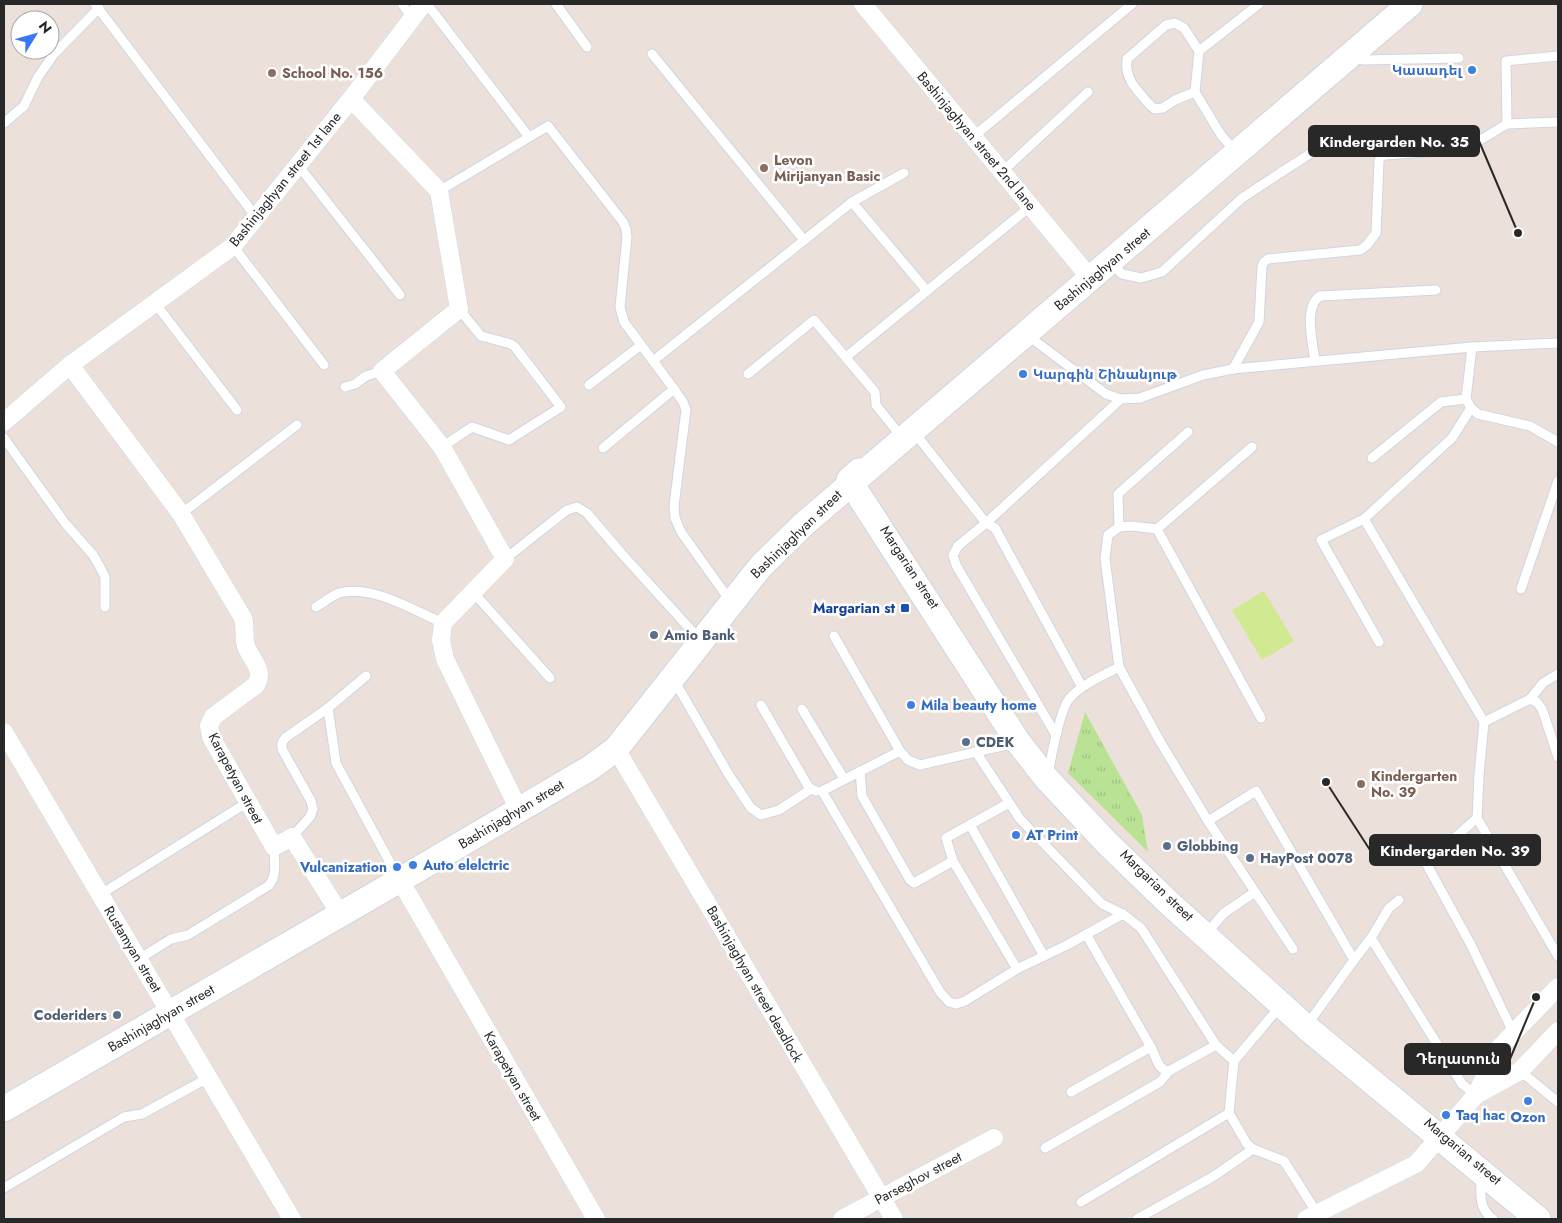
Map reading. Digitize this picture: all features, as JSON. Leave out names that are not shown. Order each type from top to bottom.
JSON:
[{"type":"main road","name":"Bashinjaghyan street","points":[[906,432],[1026,334],[1230,144],[1390,4]]},
{"type":"main road","name":"Bashinjaghyan street","points":[[4,1109],[400,880],[590,768],[616,749],[761,566],[851,480],[1088,275],[1110,262],[1410,4]]},
{"type":"main road","name":"Margarian street","points":[[851,480],[1020,742],[1047,779],[1107,843],[1307,1025]]},
{"type":"main road","name":"Margarian street","points":[[1020,742],[1111,842],[1281,1005],[1545,1219]]},
{"type":"main road","name":"Margarian street","points":[[1442,1136],[1481,1172],[1538,1219]]},
{"type":"street","name":"Bashinjaghyan street 2nd lane","points":[[863,4],[1088,275]]},
{"type":"street","name":"Bashinjaghyan street 1st lane","points":[[4,422],[70,365],[233,246],[351,99],[417,11]]},
{"type":"street","points":[[351,99],[440,191],[459,309],[382,371],[442,447],[505,559],[443,623],[440,640],[445,659],[518,810]]},
{"type":"street","points":[[70,365],[182,515]]},
{"type":"street","name":"Karapetyan street","points":[[182,515],[243,618],[246,627],[244,638],[246,647],[259,670],[260,678],[256,685],[213,718],[209,726],[211,737],[274,847]]},
{"type":"street","name":"Rustamyan street","points":[[4,732],[292,1219]]},
{"type":"street","name":"Bashinjaghyan street deadlock","points":[[616,749],[894,1219]]},
{"type":"street","points":[[274,847],[292,837],[340,914]]},
{"type":"street","name":"Karapetyan street","points":[[400,880],[596,1219]]},
{"type":"street","points":[[1311,1216],[1416,1164],[1476,1095],[1497,1050],[1558,987]]},
{"type":"street","points":[[1476,1095],[1520,1071],[1555,1040]]},
{"type":"street","points":[[1497,1050],[1520,1071]]},
{"type":"street","name":"Parseghov street","points":[[842,1219],[994,1138]]},
{"type":"lane","points":[[402,4],[417,11]]},
{"type":"lane","points":[[428,4],[529,137]]},
{"type":"lane","points":[[556,4],[587,47]]},
{"type":"lane","points":[[974,137],[1132,4]]},
{"type":"lane","points":[[1199,51],[1259,4]]},
{"type":"lane","points":[[4,123],[24,106],[38,77],[54,54],[97,6],[256,217]]},
{"type":"lane","points":[[1196,92],[1175,100],[1163,108],[1155,109],[1150,106],[1127,77],[1127,59],[1166,25],[1175,23],[1184,28],[1199,51],[1196,92],[1217,128],[1230,144]]},
{"type":"lane","points":[[1353,53],[1363,60],[1459,58]]},
{"type":"lane","points":[[652,54],[804,240]]},
{"type":"lane","points":[[1508,124],[1506,61],[1558,56]]},
{"type":"lane","points":[[1002,172],[1088,92]]},
{"type":"lane","points":[[1234,369],[1258,322],[1262,266],[1264,262],[1360,250],[1372,240],[1377,225],[1380,157],[1385,155],[1465,149],[1508,124],[1558,122]]},
{"type":"lane","points":[[440,191],[548,126],[623,222],[627,237],[620,307],[624,322],[674,389],[686,410],[674,506],[675,518],[681,532],[731,602]]},
{"type":"lane","points":[[1110,262],[1122,274],[1141,278],[1162,272],[1242,198],[1311,153]]},
{"type":"lane","points":[[298,165],[400,295]]},
{"type":"lane","points":[[653,361],[852,202],[904,173]]},
{"type":"lane","points":[[852,202],[927,290]]},
{"type":"lane","points":[[846,357],[1030,206]]},
{"type":"lane","points":[[233,246],[324,365]]},
{"type":"lane","points":[[1315,361],[1310,312],[1314,300],[1320,296],[1436,290]]},
{"type":"lane","points":[[155,303],[237,410]]},
{"type":"lane","points":[[442,447],[472,427],[509,440],[561,407],[515,347],[511,344],[481,336],[459,309]]},
{"type":"lane","points":[[748,374],[814,320],[875,392],[876,405],[906,432],[986,523],[995,528],[1082,687]]},
{"type":"lane","points":[[1026,334],[1106,394],[1121,399],[1140,398],[1204,375],[1234,369],[1472,347],[1558,343]]},
{"type":"lane","points":[[589,385],[641,344]]},
{"type":"lane","points":[[1472,347],[1466,399],[1471,408],[1478,414],[1530,426],[1558,442]]},
{"type":"lane","points":[[344,387],[355,384],[366,376],[382,371]]},
{"type":"lane","points":[[603,448],[674,389]]},
{"type":"lane","points":[[1056,735],[956,565],[953,555],[958,546],[986,523],[1121,399]]},
{"type":"lane","points":[[1372,458],[1441,402],[1466,399]]},
{"type":"lane","points":[[1379,642],[1322,540],[1364,519],[1452,438],[1471,408]]},
{"type":"lane","points":[[182,515],[297,424]]},
{"type":"lane","points":[[1119,527],[1118,494],[1188,432]]},
{"type":"lane","points":[[4,438],[65,523],[100,567],[105,577],[105,607]]},
{"type":"lane","points":[[1252,448],[1157,529],[1132,526],[1119,527],[1108,536],[1105,558],[1119,666],[1161,743],[1208,821],[1292,949]]},
{"type":"lane","points":[[1521,589],[1558,481]]},
{"type":"lane","points":[[505,559],[567,510],[577,507],[587,513],[701,641]]},
{"type":"lane","points":[[1364,519],[1484,722],[1477,818],[1558,956]]},
{"type":"lane","points":[[1157,529],[1261,718]]},
{"type":"lane","points":[[316,607],[337,594],[352,590],[367,592],[389,599],[443,623]]},
{"type":"lane","points":[[473,592],[550,678]]},
{"type":"lane","points":[[834,636],[900,750],[908,760],[920,765],[1020,742]]},
{"type":"lane","points":[[1048,774],[1056,735],[1068,700],[1082,687],[1119,666]]},
{"type":"lane","points":[[1484,722],[1530,699],[1543,683],[1558,674]]},
{"type":"lane","points":[[292,837],[310,817],[313,809],[311,801],[282,749],[282,743],[285,738],[328,708],[366,676]]},
{"type":"lane","points":[[672,678],[729,775],[752,808],[761,815],[779,810],[811,789],[822,791],[900,750]]},
{"type":"lane","points":[[1530,699],[1537,702],[1542,709],[1558,757]]},
{"type":"lane","points":[[761,705],[811,789]]},
{"type":"lane","points":[[328,708],[336,764],[400,880]]},
{"type":"lane","points":[[802,709],[844,779]]},
{"type":"lane","points":[[976,752],[1020,819],[1102,904],[1123,914],[1141,928],[1216,1045],[1234,1061]]},
{"type":"lane","points":[[860,771],[862,796],[910,880],[914,883],[953,861]]},
{"type":"lane","points":[[822,791],[940,992],[949,1002],[956,1004],[965,1001],[1017,969],[1123,914]]},
{"type":"lane","points":[[1208,821],[1256,791],[1354,960]]},
{"type":"lane","points":[[100,894],[248,802]]},
{"type":"lane","points":[[1009,803],[946,838],[953,861],[1017,969]]},
{"type":"lane","points":[[1477,818],[1426,863],[1471,945],[1514,1034]]},
{"type":"lane","points":[[970,825],[1044,956]]},
{"type":"lane","points":[[139,959],[171,939],[188,935],[268,886],[273,881],[274,875],[274,847]]},
{"type":"lane","points":[[1206,934],[1224,913],[1255,892]]},
{"type":"lane","points":[[1307,1025],[1371,938],[1389,908],[1400,900]]},
{"type":"lane","points":[[1086,934],[1152,1049],[1161,1069],[1169,1071]]},
{"type":"lane","points":[[1371,938],[1462,1084],[1476,1095]]},
{"type":"lane","points":[[1281,1005],[1234,1061],[1229,1113],[1247,1144],[1253,1149],[1284,1161],[1311,1216]]},
{"type":"lane","points":[[1045,1148],[1160,1082],[1169,1071],[1216,1045]]},
{"type":"lane","points":[[1071,1092],[1147,1049],[1152,1049]]},
{"type":"lane","points":[[1520,1071],[1558,1102]]},
{"type":"lane","points":[[4,1188],[124,1116],[142,1114],[208,1078]]},
{"type":"lane","points":[[1081,1202],[1229,1113]]},
{"type":"lane","points":[[1137,1219],[1214,1176],[1253,1149]]},
{"type":"lane","points":[[1481,1172],[1481,1204],[1493,1219]]},
{"type":"green space","points":[[1264,591],[1294,641],[1262,660],[1232,610]]},
{"type":"green space","points":[[1085,712],[1142,815],[1148,852],[1068,773]]},
{"type":"place","name":"Կասադել","points":[[1472,70]]},
{"type":"place","name":"School No. 156","points":[[272,73]]},
{"type":"place","name":"Levon Mirijanyan Basic","points":[[764,168]]},
{"type":"place","name":"Kindergarden No. 35","points":[[1518,233]]},
{"type":"place","name":"Կարգին Շինանյութ","points":[[1023,374]]},
{"type":"place","name":"Margarian st","points":[[905,608]]},
{"type":"place","name":"Amio Bank","points":[[654,635]]},
{"type":"place","name":"Mila beauty home","points":[[911,705]]},
{"type":"place","name":"CDEK","points":[[966,742]]},
{"type":"place","name":"Kindergarden No. 39","points":[[1326,782]]},
{"type":"place","name":"Kindergarten No. 39","points":[[1361,784]]},
{"type":"place","name":"AT Print","points":[[1016,835]]},
{"type":"place","name":"Globbing","points":[[1167,846]]},
{"type":"place","name":"HayPost 0078","points":[[1250,858]]},
{"type":"place","name":"Auto elelctric","points":[[413,865]]},
{"type":"place","name":"Vulcanization","points":[[397,867]]},
{"type":"place","name":"Դեղատուն","points":[[1536,997]]},
{"type":"place","name":"Coderiders","points":[[117,1015]]},
{"type":"place","name":"Ozon","points":[[1528,1101]]},
{"type":"place","name":"Taq hac","points":[[1446,1115]]}]
